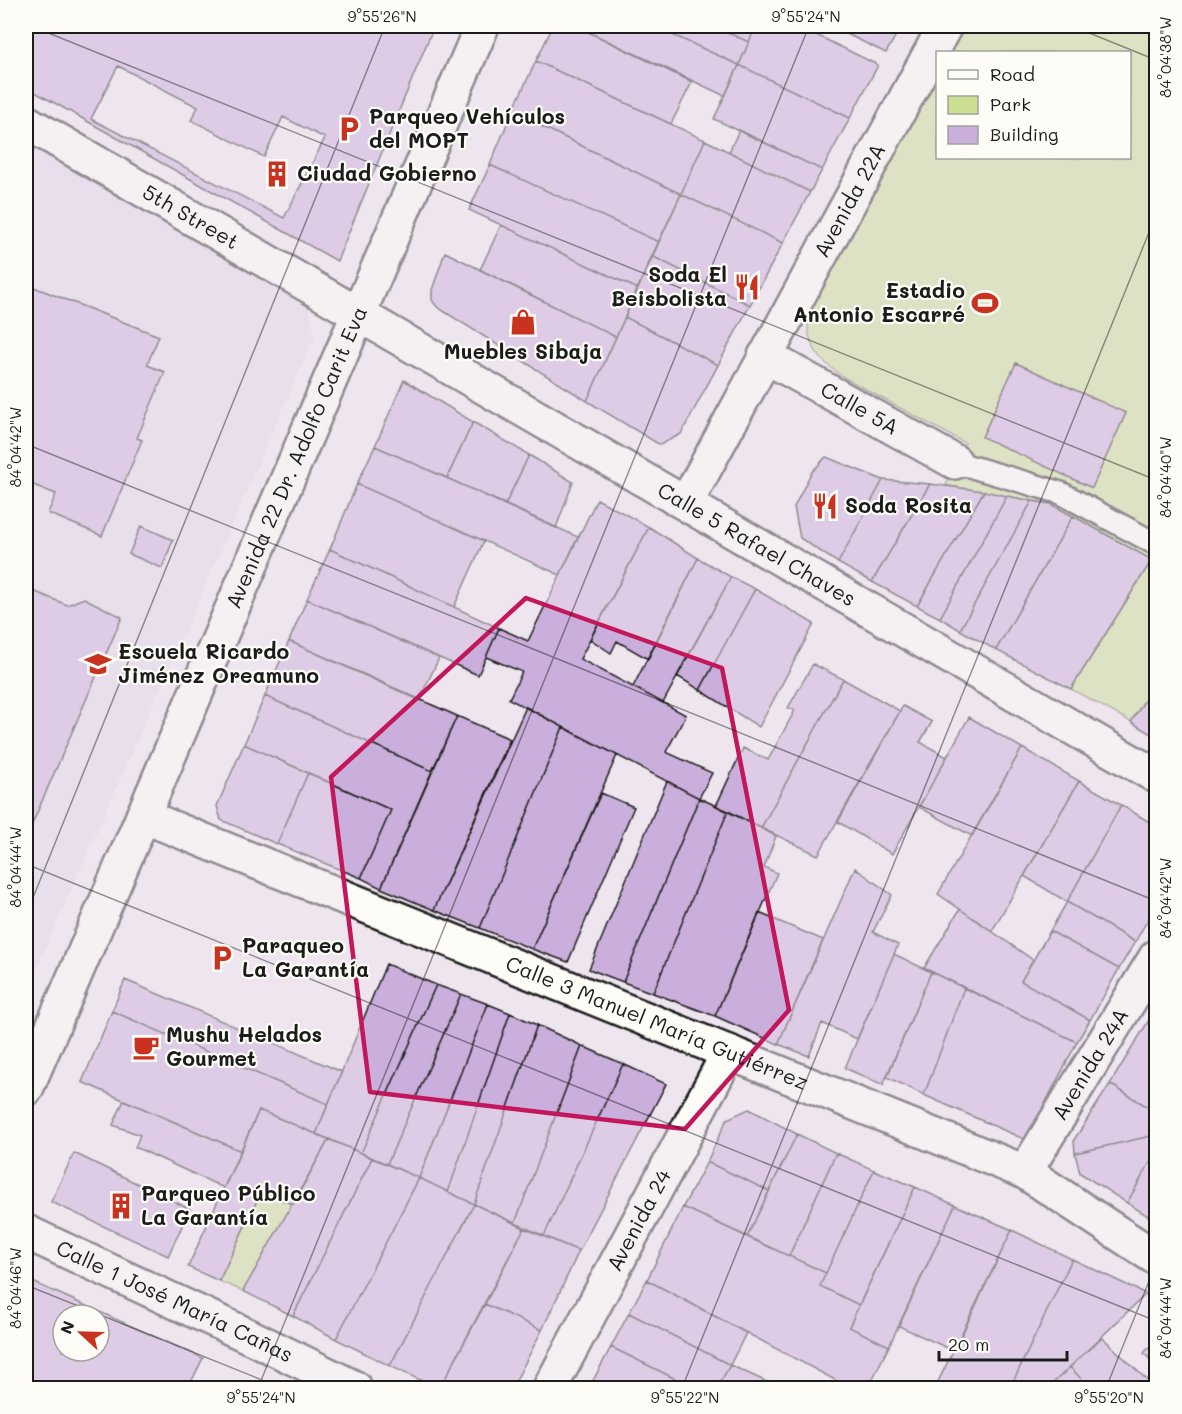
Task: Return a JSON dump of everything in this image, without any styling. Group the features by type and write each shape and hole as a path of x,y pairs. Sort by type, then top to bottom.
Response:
{"street":[{"name":"Avenida 22 Dr. Adolfo Carit Eva","path":"26,1089 482,26"},
{"name":"Avenida 22A","path":"686,503 945,26"},
{"name":"5th Street","path":"26,122 358,314"},
{"name":"Calle 5 Rafael Chaves","path":"358,314 1156,776"},
{"name":"Calle 5A","path":"765,356 955,462"},
{"name":"Calle 3 Manuel María Gutiérrez","path":"143,816 1024,1172 1156,1258"},
{"name":"Avenida 24A","path":"1024,1172 1156,957"},
{"name":"Avenida 24","path":"550,1389 729,1052"},
{"name":"Calle 1 José María Cañas","path":"26,1232 355,1389"}],"lane":[{"path":"955,462 1061,493 1156,544"}],"highlighted area":[{"path":"526,598 722,668 789,1010 685,1129 370,1092 331,777"}],"shaded area":[{"name":"Escuela Ricardo Jiménez Oreamuno","path":"26,143 307,301 315,335 26,993"}],"green space":[{"name":"Estadio Antonio Escarré","path":"966,26 1156,26 1156,682 1131,722 1071,689 1152,560 1051,504 946,485 965,443 847,379 826,364 811,343 808,326 809,312 820,283 936,78 936,159 1131,159 1131,51 952,51"},
{"path":"261,1192 293,1204 243,1291 219,1281"}],"building":[{"name":"Parqueo Vehículos del MOPT","path":"26,26 434,26 337,261 26,87"},
{"path":"553,26 576,26 692,82 671,124 536,61"},
{"path":"576,26 653,26 739,65 725,96"},
{"path":"653,26 712,26 749,42 739,65"},
{"path":"712,26 756,26 749,42"},
{"path":"756,26 798,26 878,65 850,118 739,65"},
{"path":"830,26 901,26 886,53"},
{"path":"536,61 705,140 681,194 512,112"},
{"path":"739,65 850,118 822,170 714,119"},
{"path":"118,66 198,107 191,120 264,157 283,117 325,138 284,218 91,119"},
{"path":"512,112 681,194 659,242 490,165"},
{"path":"739,130 822,170 810,192 729,152"},
{"path":"705,140 810,192 783,243 681,194"},
{"path":"490,165 659,242 638,289 469,210"},
{"path":"681,194 783,243 750,305 652,256"},
{"path":"501,225 638,289 616,337 480,270"},
{"name":"Muebles Sibaja","path":"445,252 616,337 587,401 437,307 432,300 432,290"},
{"path":"652,256 750,305 718,365 625,317"},
{"path":"26,284 159,336 147,365 165,372 137,438 142,440 102,536 48,513 56,494 26,482"},
{"path":"625,317 718,365 681,434 660,445 587,401"},
{"path":"1016,363 1126,413 1092,488 982,437"},
{"path":"404,380 473,422 447,478 375,446"},
{"path":"473,422 529,455 505,505 447,478"},
{"path":"375,446 578,537 560,575 357,484"},
{"path":"529,455 573,482 556,528 505,505"},
{"path":"826,457 883,480 838,563 800,538 794,507 811,473"},
{"path":"883,480 930,484 872,582 838,563"},
{"path":"357,484 484,541 454,607 330,549"},
{"path":"930,484 984,491 917,606 872,582"},
{"path":"984,491 1007,496 940,618 917,606"},
{"path":"1007,496 1032,501 960,630 940,618"},
{"path":"597,499 649,527 580,659 686,715 666,752 712,773 699,798 509,699 522,672 486,657 499,628 528,641"},
{"path":"1032,501 1051,504 1073,516 996,650 960,630"},
{"path":"1073,516 1152,560 1071,689 996,650"},
{"path":"141,526 173,540 162,568 129,554"},
{"path":"649,527 698,558 648,659 617,641 611,653 590,639"},
{"path":"330,549 499,628 478,675 307,599"},
{"path":"698,558 731,577 663,703 633,687"},
{"path":"731,577 755,589 700,690 677,676"},
{"path":"26,588 67,605 84,598 122,617 26,838"},
{"path":"755,589 814,624 759,727 700,690"},
{"path":"307,599 439,658 419,700 289,641"},
{"path":"289,641 457,716 432,771 265,696"},
{"path":"813,664 843,679 761,828 716,806 743,748 768,760 795,710 788,708"},
{"path":"843,679 900,711 818,855 761,828"},
{"path":"1156,682 1156,737 1131,722"},
{"path":"265,696 432,771 381,888 361,878 391,810 244,744"},
{"path":"903,706 932,722 920,742 947,757 892,854 838,822"},
{"path":"526,707 563,727 480,928 434,910"},
{"path":"457,716 510,739 434,910 381,888"},
{"path":"969,717 1022,748 972,836 919,807"},
{"path":"563,727 617,755 532,949 480,928"},
{"path":"244,744 308,773 277,844 221,820 217,806"},
{"path":"1022,748 1079,781 992,931 938,894"},
{"path":"308,773 391,810 361,878 277,844"},
{"path":"667,781 699,798 623,982 589,969"},
{"path":"1079,781 1121,805 1067,902 1024,876"},
{"path":"601,793 634,807 568,962 532,949"},
{"path":"699,798 728,811 653,993 623,982"},
{"path":"1121,805 1156,826 1156,905 1135,942 1067,902"},
{"path":"728,811 776,836 764,867 777,873 715,1016 653,993"},
{"path":"855,868 892,895 873,932 898,945 857,1039 822,1023 809,1056 778,1044"},
{"path":"1067,902 1135,942 1119,969 1050,931"},
{"path":"960,909 1033,960 1021,981 1090,1020 1077,1042 924,968"},
{"path":"759,913 823,940 778,1044 715,1016"},
{"path":"1050,931 1119,969 1090,1020 1021,981"},
{"path":"894,954 931,972 883,1085 845,1068"},
{"path":"386,964 436,985 361,1153 316,1134"},
{"path":"931,972 964,988 924,1095 887,1077"},
{"path":"125,980 342,1072 328,1104 112,1011"},
{"path":"436,985 461,994 387,1164 361,1153"},
{"path":"964,988 1077,1042 1026,1140 924,1095"},
{"path":"461,994 488,1004 419,1178 387,1164"},
{"path":"488,1004 510,1013 448,1192 419,1178"},
{"name":"Mushu Helados Gourmet","path":"112,1011 328,1104 316,1134 259,1110 241,1151 82,1082"},
{"path":"510,1013 537,1025 474,1204 448,1192"},
{"path":"1149,1020 1156,1024 1156,1112 1110,1084"},
{"path":"537,1025 582,1046 515,1223 474,1204"},
{"path":"582,1046 623,1064 544,1236 515,1223"},
{"path":"623,1064 666,1084 579,1251 544,1236"},
{"path":"1110,1084 1156,1112 1156,1135 1075,1153 1074,1140"},
{"name":"Parqueo Público La Garantía","path":"124,1100 241,1151 224,1188 135,1147 140,1135 113,1125"},
{"path":"749,1109 797,1134 769,1191 707,1162 727,1119"},
{"path":"259,1110 329,1139 293,1204 261,1192 219,1281 188,1267"},
{"path":"797,1134 836,1153 789,1256 747,1237"},
{"path":"1156,1135 1156,1152 1127,1203 1080,1173 1075,1153"},
{"path":"329,1139 372,1158 293,1316 243,1291"},
{"path":"1156,1152 1156,1221 1127,1203"},
{"name":"Parqueo Público La Garantía","path":"74,1153 190,1209 168,1256 51,1202"},
{"path":"836,1153 874,1170 826,1273 789,1256"},
{"path":"372,1158 419,1178 336,1339 293,1316"},
{"path":"707,1162 769,1191 747,1237 683,1207"},
{"path":"874,1170 915,1187 859,1305 820,1286"},
{"path":"419,1178 474,1204 390,1366 336,1339"},
{"path":"915,1187 955,1205 889,1346 849,1327"},
{"path":"474,1204 524,1228 440,1388 437,1388 390,1366"},
{"path":"955,1205 1012,1230 954,1351 899,1326"},
{"path":"683,1207 826,1273 820,1286 859,1305 849,1327 889,1346 868,1388 850,1388 647,1280"},
{"path":"524,1228 579,1251 542,1330 485,1304"},
{"path":"1012,1230 1072,1259 1010,1388 935,1388"},
{"path":"1072,1259 1146,1294 1048,1388 1010,1388"},
{"path":"26,1279 80,1303 51,1303 51,1363 111,1363 111,1317 203,1358 188,1388 26,1388"},
{"path":"647,1280 746,1333 730,1365 629,1313"},
{"path":"485,1304 542,1330 512,1388 440,1388"},
{"path":"629,1313 730,1365 717,1388 694,1388 611,1347"},
{"path":"1102,1337 1155,1388 1090,1388 1070,1367"},
{"path":"1156,1340 1156,1366 1144,1353"},
{"path":"611,1347 694,1388 589,1388"},
{"path":"730,1365 780,1388 717,1388"},
{"path":"1070,1367 1090,1388 1048,1388"},
{"path":"1156,1371 1156,1388 1155,1388 1147,1380"}],"place":[{"name":"Parqueo Vehículos del MOPT","path":"349,129"},
{"name":"Ciudad Gobierno","path":"277,174"},
{"name":"Soda El Beisbolista","path":"747,287"},
{"name":"Estadio Antonio Escarré","path":"985,303"},
{"name":"Muebles Sibaja","path":"523,322"},
{"name":"Soda Rosita","path":"825,506"},
{"name":"Escuela Ricardo Jiménez Oreamuno","path":"98,664"},
{"name":"Paraqueo La Garantía","path":"222,958"},
{"name":"Mushu Helados Gourmet","path":"146,1047"},
{"name":"Parqueo Público La Garantía","path":"121,1206"}]}
